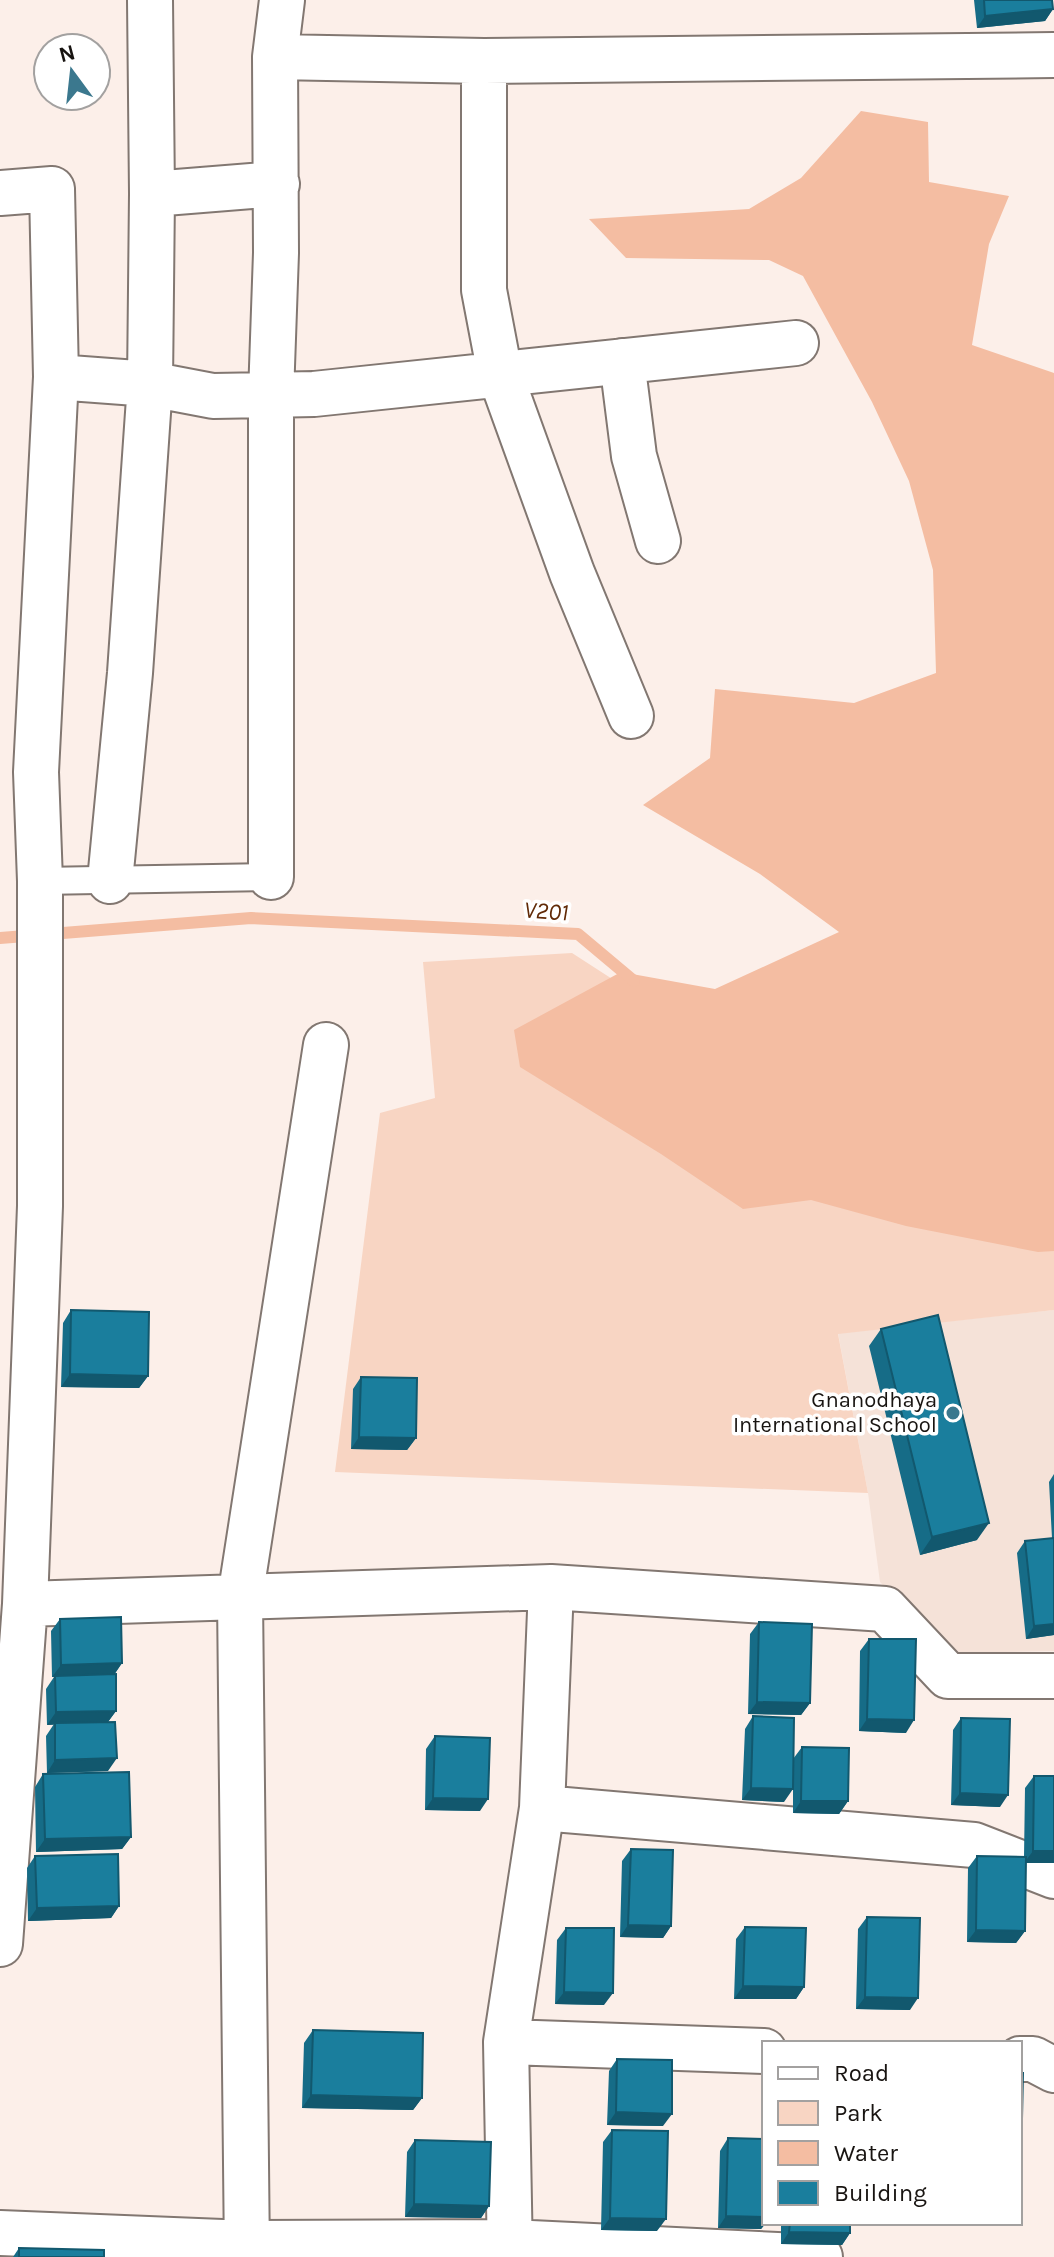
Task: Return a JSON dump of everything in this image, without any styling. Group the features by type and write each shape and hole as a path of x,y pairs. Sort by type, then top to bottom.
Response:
{"street":[{"path":"110,881 130,673 150,384 150,0"},
{"path":"271,877 271,395 277,184 275,57 282,0"},
{"path":"275,57 484,61 1054,55"},
{"path":"484,61 484,290 500,374 572,573 631,716"},
{"path":"152,194 277,184"},
{"path":"0,193 52,189 56,377 36,772 40,917 40,1206 25,1604 0,1944"},
{"path":"56,377 150,384 213,396 314,394 796,343"},
{"path":"622,361 634,456 658,541"},
{"path":"247,2250 240,1598 326,1045"},
{"path":"25,1604 551,1587 885,1609 948,1676 1054,1676"},
{"path":"510,2249 506,2042 542,1808 551,1587"},
{"path":"542,1808 974,1845 1054,1876"},
{"path":"506,2042 762,2051"},
{"path":"1022,2059 1033,2059 1054,2070"},
{"path":"0,2233 247,2250 510,2249 820,2257"}],"lane":[{"path":"40,917 110,881 271,877"}],"shaded area":[{"name":"Gnanodhaya International School","path":"1054,1310 1054,1651 950,1653 880,1582 868,1493 838,1333"}],"green space":[{"path":"572,953 968,1209 1054,1227 1054,1310 838,1334 868,1493 335,1472 380,1113 435,1098 423,962"}],"water":[{"path":"861,111 928,122 929,182 1009,196 989,244 972,345 1054,373 1054,1251 1038,1252 906,1226 811,1200 743,1209 520,1067 514,1030 621,972 715,989 839,932 760,874 643,805 710,758 715,689 854,703 936,673 933,570 909,481 872,402 803,276 769,260 626,258 589,219 749,209 801,178"}],"building":[{"path":"984,0 1052,0 1053,9 985,16"},
{"path":"71,1310 149,1312 148,1376 70,1374"},
{"path":"938,1315 989,1523 932,1537 881,1329"},
{"path":"361,1377 417,1378 416,1438 359,1437"},
{"path":"1054,1538 1054,1624 1034,1626 1025,1541"},
{"path":"121,1617 122,1663 61,1665 60,1619"},
{"path":"759,1622 812,1624 810,1703 757,1702"},
{"path":"869,1639 916,1639 914,1720 867,1719"},
{"path":"116,1674 116,1711 56,1712 55,1676"},
{"path":"753,1716 794,1718 793,1789 751,1788"},
{"path":"961,1718 1010,1719 1008,1795 960,1793"},
{"path":"115,1722 117,1758 55,1760 55,1723"},
{"path":"435,1736 490,1738 488,1799 433,1798"},
{"path":"802,1747 849,1748 848,1801 801,1801"},
{"path":"129,1772 131,1837 45,1839 43,1774"},
{"path":"1034,1776 1054,1776 1054,1851 1033,1851"},
{"path":"631,1849 673,1850 671,1926 628,1925"},
{"path":"118,1854 119,1906 37,1908 35,1856"},
{"path":"977,1856 1026,1857 1025,1931 976,1930"},
{"path":"867,1917 920,1918 918,1998 865,1997"},
{"path":"745,1927 806,1928 804,1987 743,1986"},
{"path":"566,1928 614,1928 613,1993 564,1992"},
{"path":"313,2030 423,2033 422,2098 311,2095"},
{"path":"617,2059 672,2060 672,2114 616,2112"},
{"path":"612,2130 668,2131 666,2219 610,2218"},
{"path":"728,2138 762,2139 762,2217 726,2216"},
{"path":"415,2140 491,2142 489,2206 414,2204"},
{"path":"790,2225 850,2225 850,2233 789,2232"},
{"path":"19,2248 104,2250 104,2257 19,2257"}],"waterway":[{"name":"V201","path":"0,938 251,918 578,934 634,981"}],"place":[{"name":"Gnanodhaya International School","path":"953,1413"}]}
